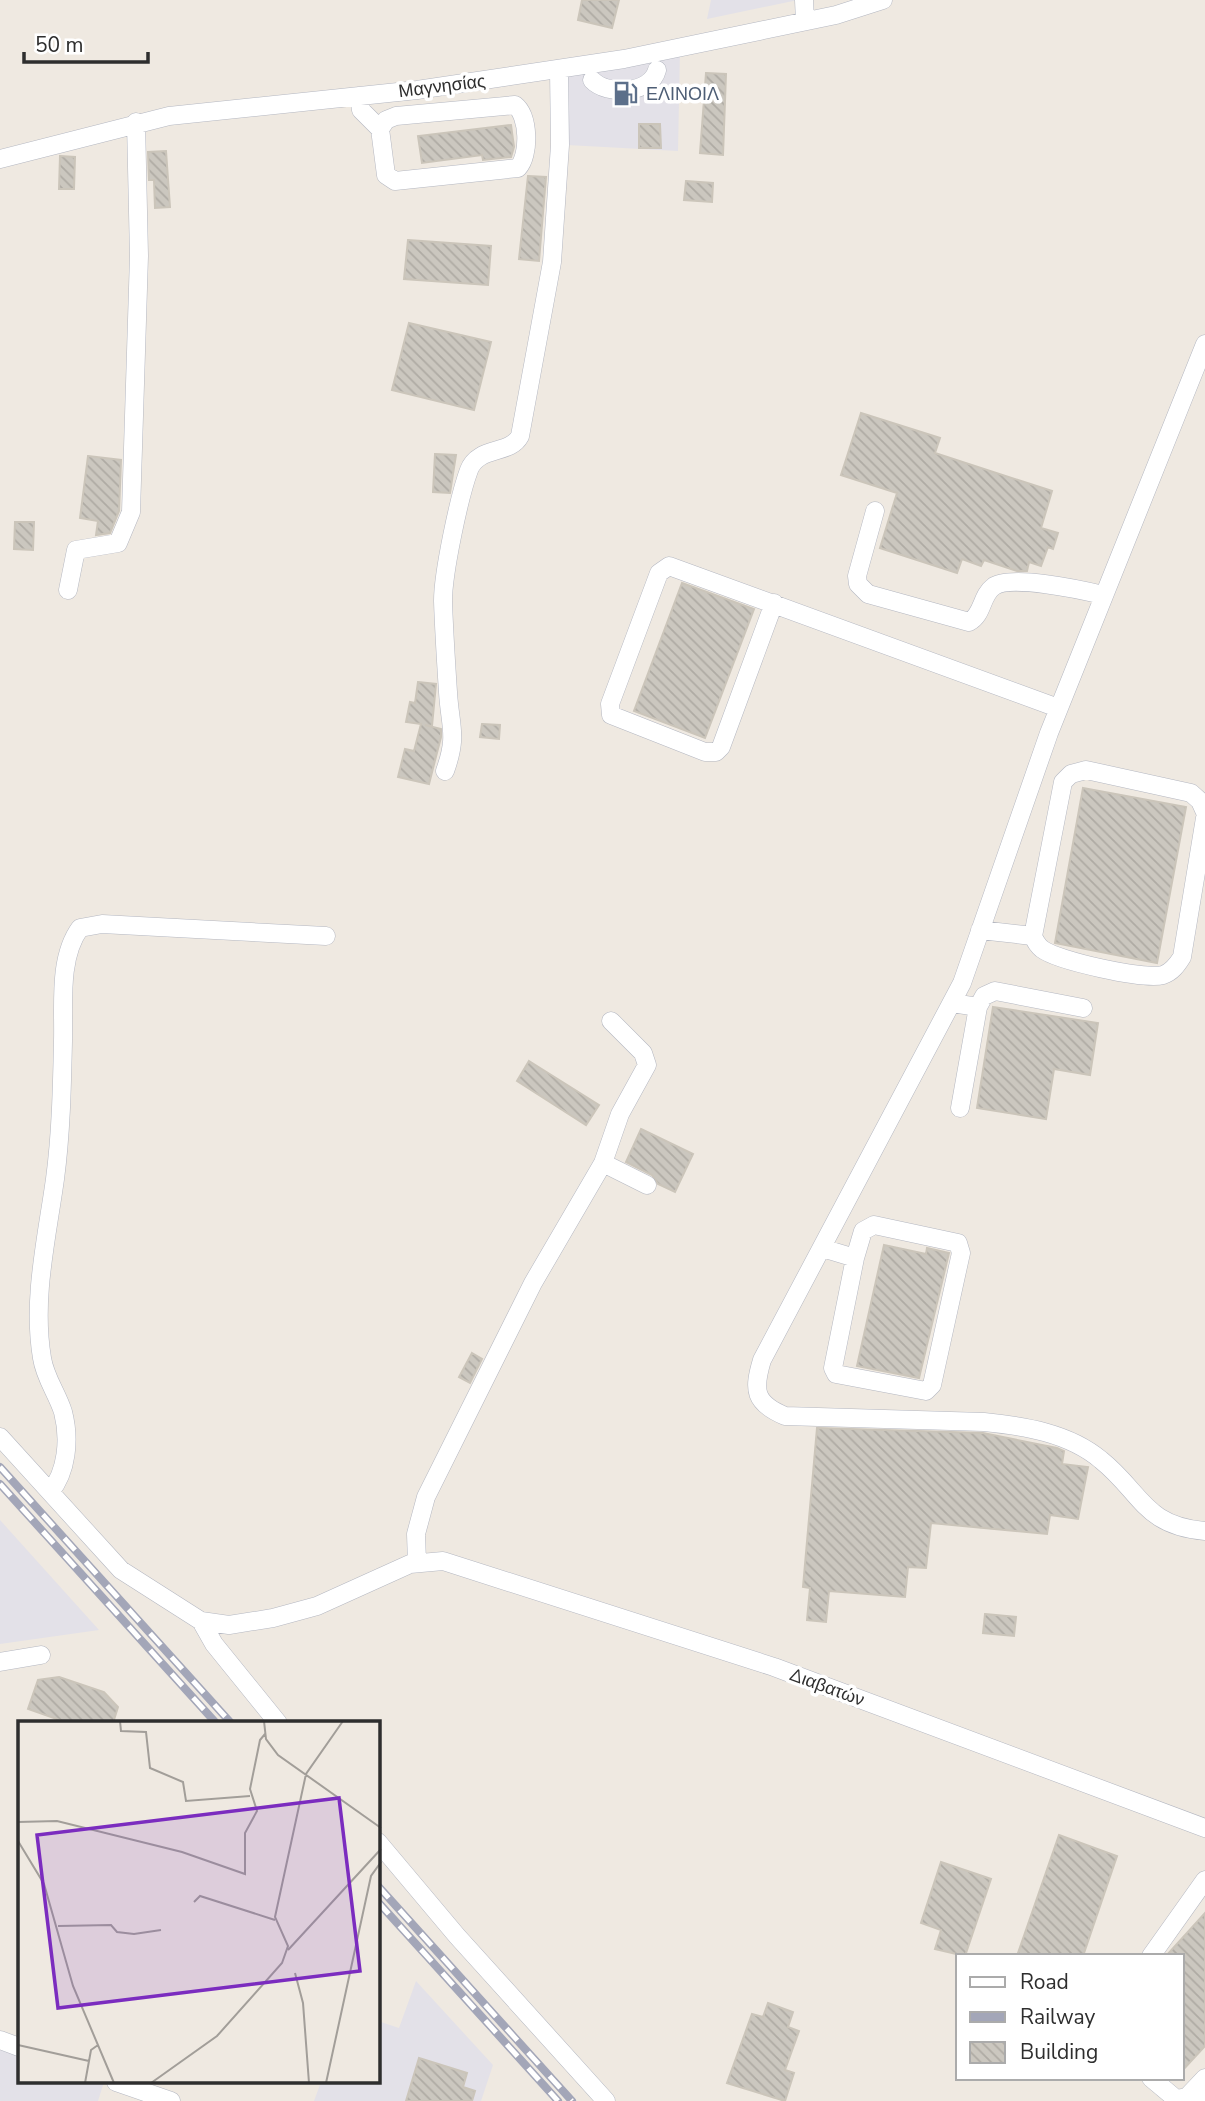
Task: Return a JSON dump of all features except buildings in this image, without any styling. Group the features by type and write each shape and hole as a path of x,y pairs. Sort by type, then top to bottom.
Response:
{"street":[{"path":"804,0 806,21"},
{"name":"Μαγνησίας","path":"0,159 136,122 205,110 359,96 559,70 806,21 883,0"},
{"path":"445,771 453,748 454,733 447,693 444,586 470,469 485,453 517,442 522,429 552,262 561,145 559,70"},
{"path":"592,80 603,90 611,91 646,86 655,78 657,70"},
{"path":"359,96 361,110 380,129 386,175 394,181 518,168 525,156 524,117 515,106 396,116 386,120 380,129"},
{"path":"68,590 76,550 118,543 131,512 139,256 136,122"},
{"path":"1205,344 1058,708 951,1003 762,1360 757,1391 769,1410 785,1416 984,1422 1041,1432 1076,1443 1102,1461 1150,1512 1170,1525 1205,1531"},
{"path":"875,511 856,576 858,584 868,594 970,622 976,619 989,591 1004,582 1103,595"},
{"path":"774,603 721,747 716,752 705,752 611,715 610,704 663,568 678,568 774,603 1058,708"},
{"path":"1205,812 1200,801 1191,793 1086,770 1077,771 1066,778 1057,805 1033,936 1040,948 1071,962 1152,976 1170,971 1182,957 1205,818"},
{"path":"1025,798 1057,805"},
{"path":"50,1492 61,1480 66,1451 63,1413 42,1361 39,1340 40,1289 60,1126 65,974 73,938 80,928 102,924 326,936"},
{"path":"979,930 1033,936"},
{"path":"960,1108 978,1007 984,996 995,991 1083,1008"},
{"path":"951,1003 978,1007"},
{"path":"0,1437 121,1570 201,1621 229,1625 273,1618 317,1606 417,1562 416,1534 426,1497 533,1283 603,1163 620,1114 642,1076 648,1059 611,1021"},
{"path":"603,1163 647,1185"},
{"path":"869,1226 953,1241 960,1245 961,1253 933,1381 926,1391 836,1374 834,1368 855,1258 863,1231 869,1226"},
{"path":"822,1248 855,1258"},
{"name":"Διαβατών","path":"417,1562 443,1561 774,1667 1205,1828"},
{"path":"201,1621 214,1644 276,1721"},
{"path":"0,1662 41,1655"},
{"path":"380,1844 457,1936 606,2101"},
{"path":"1152,1954 1205,1880"},
{"path":"0,2040 18,2047"},
{"path":"1153,2080 1176,2099 1187,2097 1205,2078"},
{"path":"122,2084 171,2101"}],"shaded area":[{"path":"711,0 798,0 707,19"},
{"path":"680,51 678,151 567,145 566,72"},
{"path":"0,1520 99,1630 0,1644"},
{"path":"416,1981 493,2065 481,2101 314,2101 320,2084 380,2084 380,2022 399,2028"},
{"path":"0,2045 18,2052 18,2084 103,2084 98,2101 0,2101"}],"railway":[{"path":"0,1467 229,1721"},
{"path":"0,1484 214,1721"},
{"path":"380,1888 572,2101"},
{"path":"380,1904 558,2101"}],"place":[{"name":"ΕΛΙΝΟΙΛ","path":"626,94"}]}
